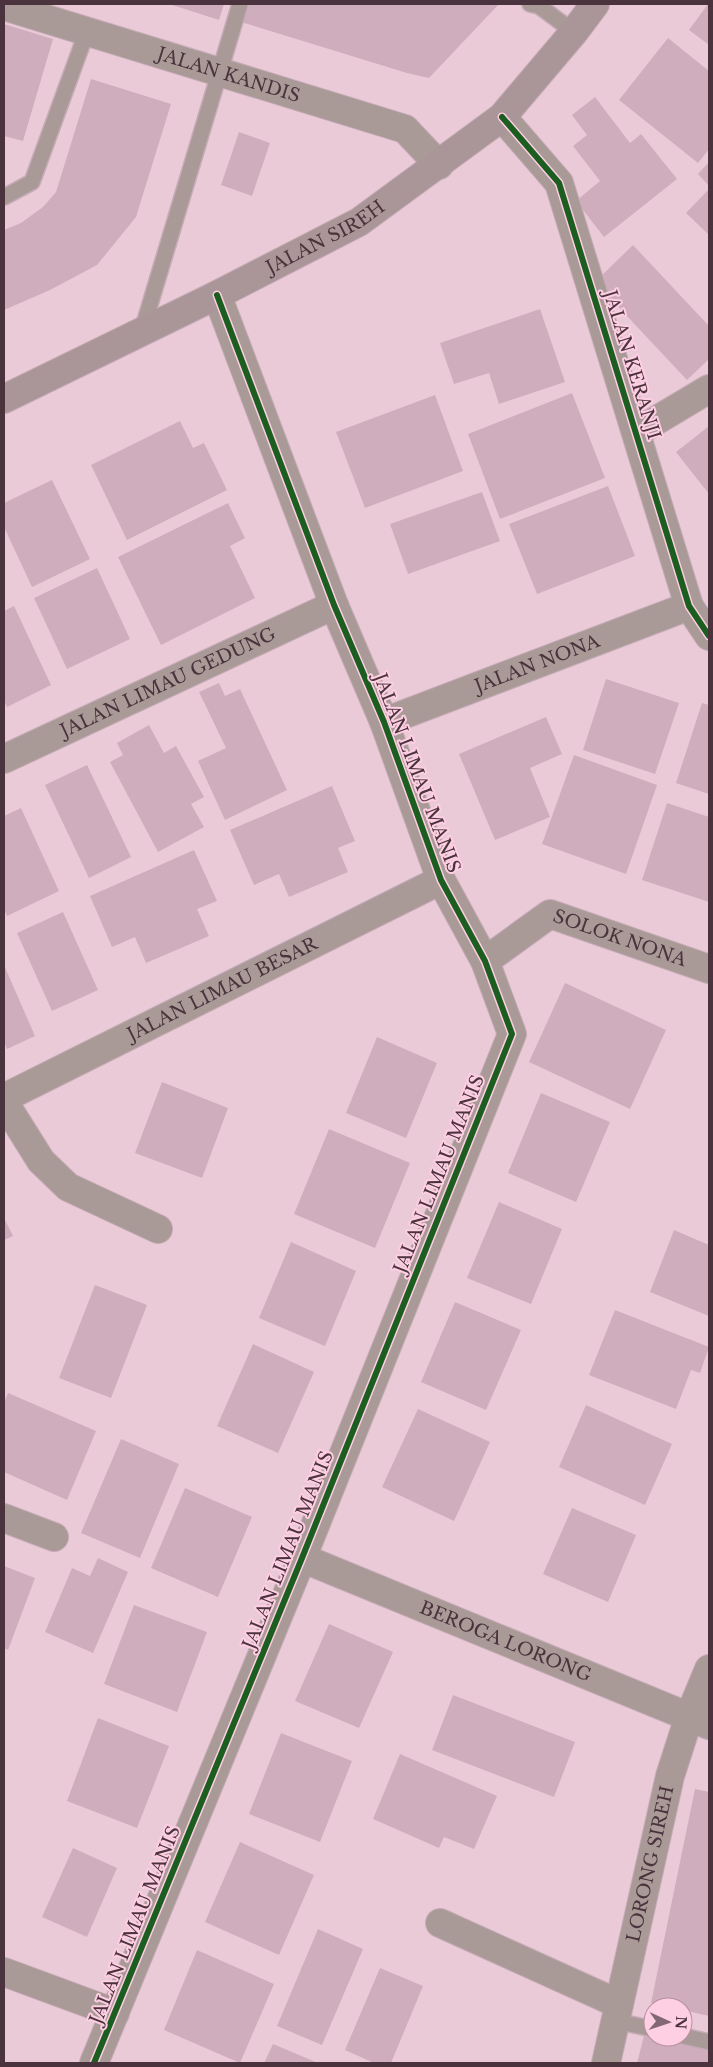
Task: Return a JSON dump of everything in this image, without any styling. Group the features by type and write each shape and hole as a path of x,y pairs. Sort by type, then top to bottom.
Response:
{"highway":[{"name":"JALAN SIREH","path":"4,399 217,295 359,222 502,117 574,32 595,4"}],"street":[{"name":"JALAN KANDIS","path":"4,6 405,129 439,165"},
{"name":"JALAN KERANJI","path":"502,117 559,183 689,606 709,636"},
{"name":"JALAN LIMAU MANIS","path":"94,2063 302,1558 512,1034 485,961 441,880 384,722 334,605 217,295"},
{"path":"637,432 709,389"},
{"name":"JALAN LIMAU GEDUNG","path":"4,759 334,605"},
{"name":"JALAN NONA","path":"384,722 689,606"},
{"name":"JALAN LIMAU BESAR","path":"4,1098 441,880"},
{"name":"SOLOK NONA","path":"485,961 550,914 709,969"},
{"path":"4,1102 41,1161 68,1187 158,1229"},
{"path":"4,1518 54,1536"},
{"name":"BEROGA LORONG","path":"302,1558 699,1721"},
{"name":"LORONG SIREH","path":"606,2063 670,1776 699,1721 709,1669"},
{"path":"440,1923 618,2012"},
{"path":"4,1972 115,2013"}],"lane":[{"path":"142,331 240,4"},
{"path":"530,4 538,6 574,32"},
{"path":"4,197 32,182 87,31"},
{"path":"618,2012 643,2024"},
{"path":"693,2038 709,2042"}],"building":[{"path":"169,4 224,4 219,20"},
{"path":"246,4 499,4 429,78 241,22"},
{"path":"709,4 709,45 689,30"},
{"path":"4,24 53,39 23,141 4,136"},
{"path":"668,38 709,71 709,149 698,163 619,100"},
{"path":"91,79 171,104 136,217 97,265 50,290 4,310 4,230 21,223 43,207 56,192"},
{"path":"595,97 630,143 641,134 677,179 604,237 576,201 600,181 573,146 587,135 572,115"},
{"path":"239,132 270,143 252,196 221,185"},
{"path":"709,162 709,186 698,174"},
{"path":"709,189 709,235 686,213"},
{"path":"633,245 709,326 709,359 687,380 595,282"},
{"path":"540,309 565,382 499,404 489,373 454,384 440,343"},
{"path":"572,393 605,478 500,519 468,434"},
{"path":"435,395 463,471 365,508 336,432"},
{"path":"180,421 193,448 204,443 227,490 127,540 91,465"},
{"path":"709,426 709,494 676,452"},
{"path":"52,480 90,559 32,587 4,527 4,503"},
{"path":"608,486 635,556 537,594 509,524"},
{"path":"482,492 500,541 408,574 390,524"},
{"path":"228,503 245,538 230,546 255,598 161,645 118,557"},
{"path":"97,568 130,639 67,669 34,598"},
{"path":"14,606 51,685 7,707 4,700 4,611"},
{"path":"606,679 679,703 655,774 583,750"},
{"path":"219,683 225,696 240,689 287,790 225,820 198,761 226,748 199,692"},
{"path":"702,703 709,705 709,794 676,783"},
{"path":"546,717 562,754 530,768 550,817 495,840 459,754"},
{"path":"149,725 164,753 176,746 204,797 191,804 204,827 158,852 110,762 123,755 117,743"},
{"path":"574,755 657,785 626,874 542,844"},
{"path":"87,765 131,857 89,878 45,785"},
{"path":"332,786 355,841 338,848 348,872 289,897 279,874 254,885 230,830"},
{"path":"667,803 709,817 709,902 642,880"},
{"path":"21,808 59,891 7,916 4,909 4,816"},
{"path":"194,850 217,901 197,909 209,936 146,963 135,937 112,947 90,896"},
{"path":"63,912 98,990 52,1011 17,933"},
{"path":"4,965 35,1036 7,1049 4,1042"},
{"path":"565,983 666,1030 630,1109 529,1062"},
{"path":"377,1037 437,1063 406,1138 346,1113"},
{"path":"162,1082 228,1108 202,1178 135,1153"},
{"path":"541,1093 610,1122 576,1202 508,1173"},
{"path":"329,1129 410,1163 375,1248 294,1214"},
{"path":"499,1202 562,1229 531,1304 467,1278"},
{"path":"4,1218 13,1236 4,1240"},
{"path":"674,1230 709,1245 709,1316 650,1292"},
{"path":"291,1242 356,1271 325,1346 259,1318"},
{"path":"95,1285 147,1305 111,1398 59,1378"},
{"path":"455,1302 521,1330 486,1410 421,1382"},
{"path":"615,1310 709,1347 700,1373 691,1370 676,1409 589,1375"},
{"path":"253,1344 314,1372 278,1453 217,1426"},
{"path":"8,1393 96,1431 67,1500 4,1472 4,1403"},
{"path":"586,1405 672,1444 645,1505 559,1467"},
{"path":"418,1409 490,1442 454,1521 382,1487"},
{"path":"121,1439 179,1464 140,1558 81,1533"},
{"path":"185,1488 252,1517 218,1597 151,1568"},
{"path":"572,1508 636,1535 608,1602 543,1574"},
{"path":"98,1558 128,1572 93,1653 45,1632 72,1568 90,1576"},
{"path":"4,1566 35,1578 8,1650 4,1648"},
{"path":"134,1605 207,1632 177,1712 104,1684"},
{"path":"329,1624 393,1652 359,1728 295,1701"},
{"path":"453,1695 575,1742 554,1797 432,1750"},
{"path":"98,1718 169,1746 137,1828 67,1801"},
{"path":"281,1733 352,1761 320,1842 249,1814"},
{"path":"400,1754 497,1796 474,1849 444,1837 439,1848 373,1819"},
{"path":"695,1789 709,1792 709,2016 693,2012 693,1997 652,1997"},
{"path":"240,1842 314,1875 279,1955 205,1922"},
{"path":"73,1848 117,1868 87,1937 42,1917"},
{"path":"318,1929 363,1949 322,2045 277,2026"},
{"path":"197,1950 274,1984 240,2063 164,2030"},
{"path":"380,1968 423,1986 391,2063 374,2063 345,2050"},
{"path":"693,2038 709,2039 709,2063 637,2063 643,2040 643,2047 693,2047"},
{"path":"273,2044 318,2063 264,2063"}],"cycle path":[{"path":"502,117 559,183 689,606 709,636"},
{"path":"94,2063 302,1558 512,1034 485,961 441,880 384,722 334,605 217,295"}]}
